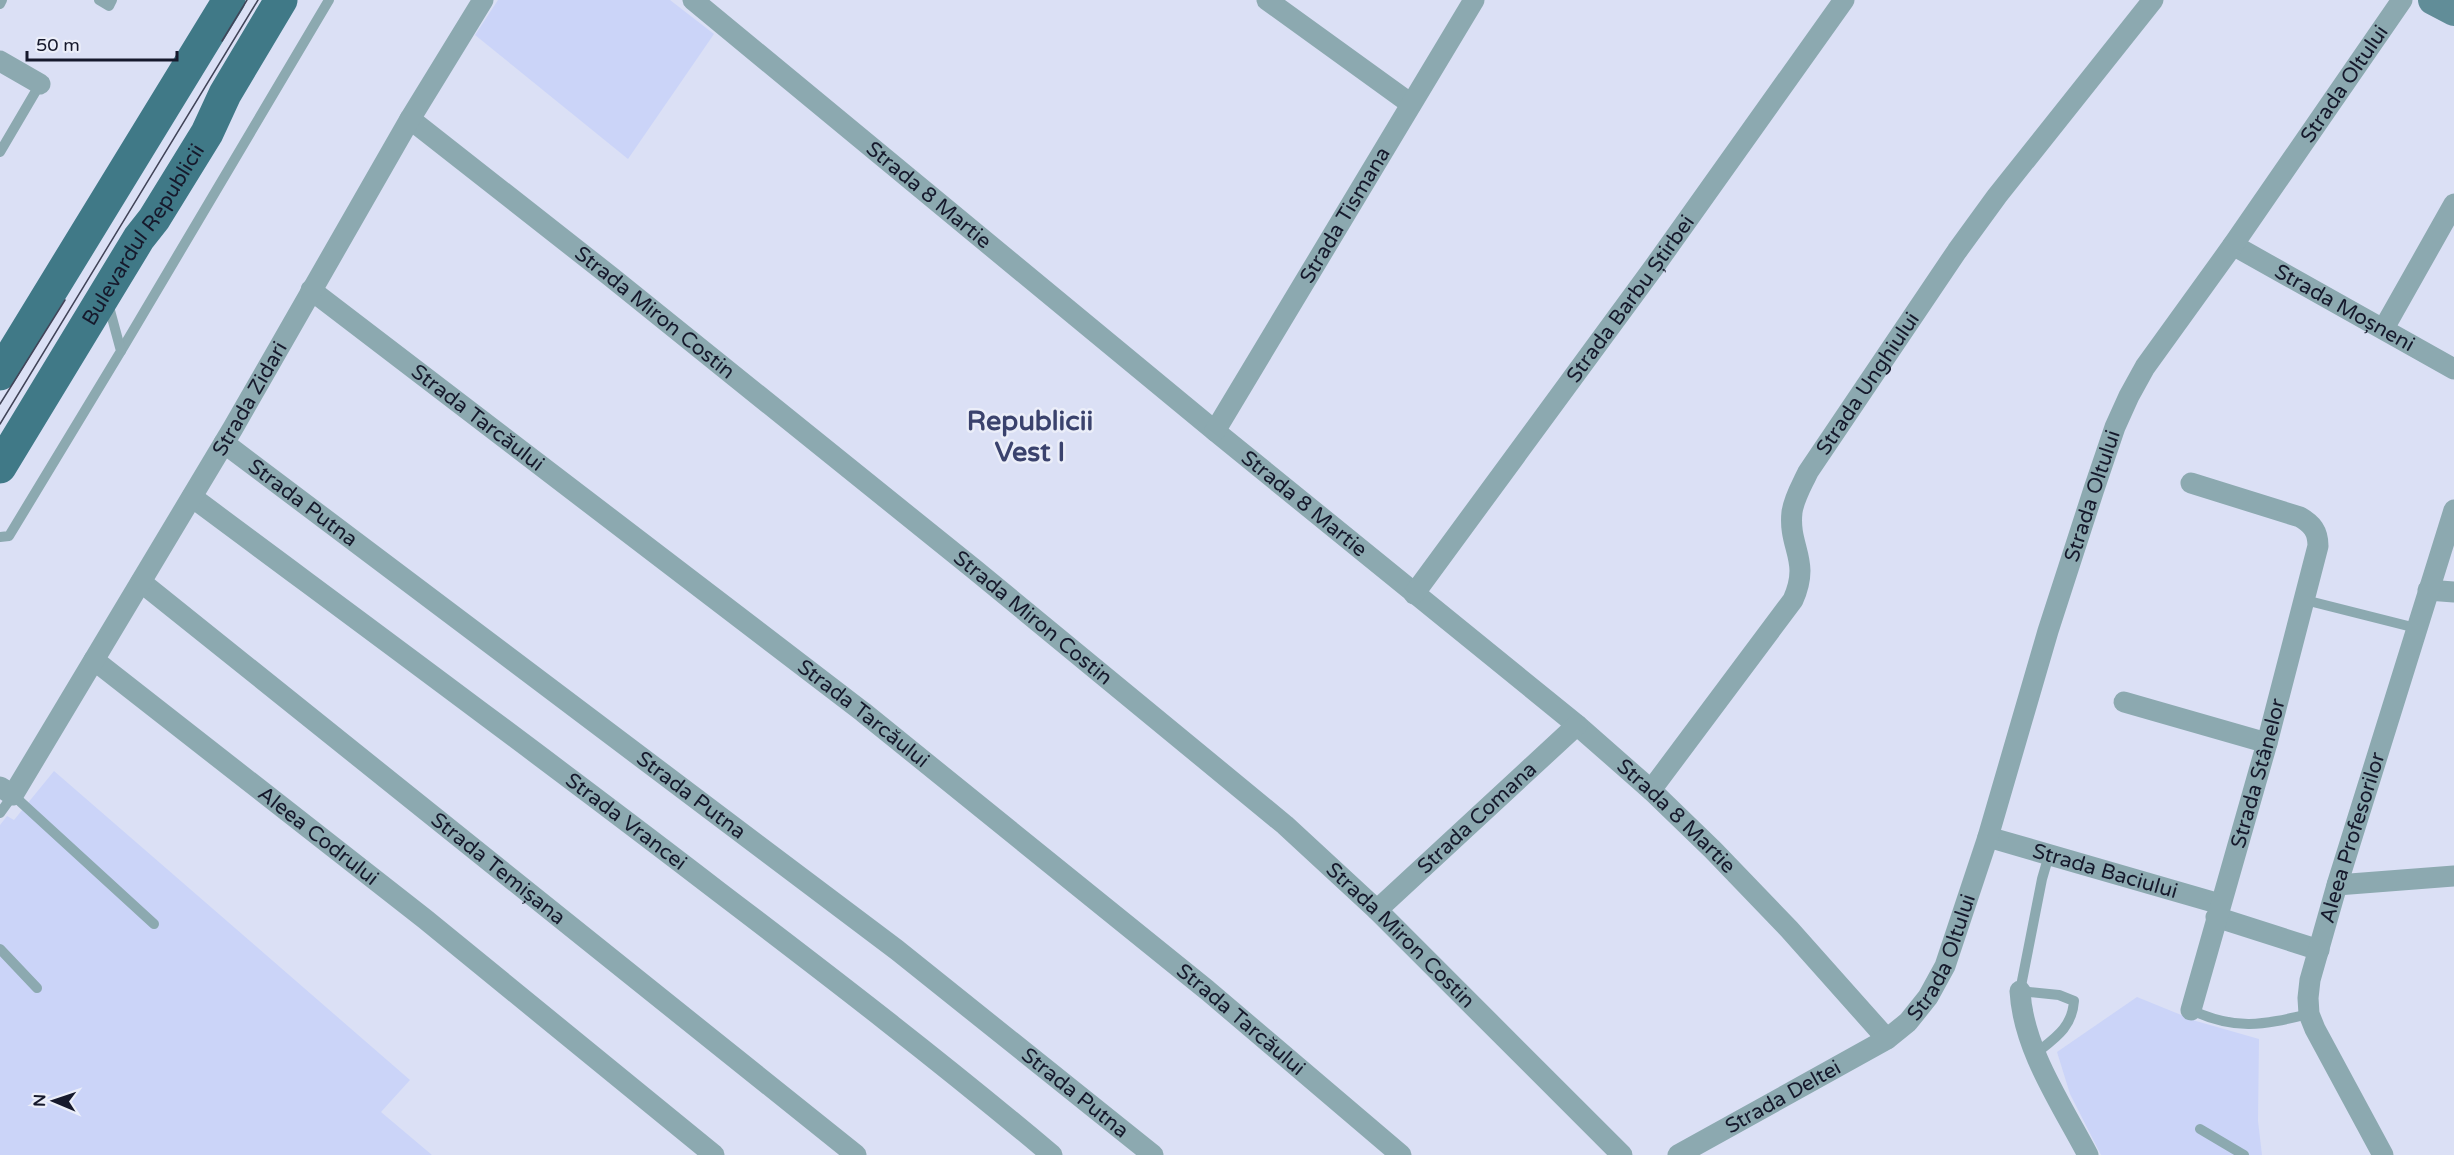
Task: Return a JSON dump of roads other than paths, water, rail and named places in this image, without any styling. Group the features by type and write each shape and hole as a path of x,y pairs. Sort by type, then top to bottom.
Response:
{"main road":[{"path":"0,374 229,0"},
{"name":"Bulevardul Republicii","path":"0,467 139,238 154,219 201,142 225,94 281,0"}],"street":[{"name":"Strada Zidari","path":"6,791 94,660 224,443 410,119 483,0"},
{"name":"Strada 8 Martie","path":"693,0 1215,431 1577,725 1651,790 1781,921 1887,1039"},
{"path":"1266,0 1411,104"},
{"name":"Strada Tismana","path":"1215,431 1474,0"},
{"name":"Strada Barbu Știrbei","path":"1414,594 1654,267 1844,0"},
{"name":"Strada Unghiului","path":"1651,790 1793,600 1802,572 1793,532 1792,512 1797,493 1808,472 1964,242 2153,0"},
{"name":"Strada Oltului","path":"1887,1039 1908,1022 1928,997 1945,966 1988,837 2048,631 2115,427 2145,367 2233,245 2403,0"},
{"path":"2433,0 2454,11"},
{"path":"0,61 40,84"},
{"name":"Strada Miron Costin","path":"410,119 974,568 1285,825 1377,910 1622,1155"},
{"path":"2385,328 2454,204"},
{"name":"Strada Moșneni","path":"2233,245 2385,328 2454,369"},
{"name":"Strada Tarcăului","path":"311,290 863,712 1207,990 1401,1155"},
{"name":"Strada Putna","path":"224,443 897,950 1153,1155"},
{"name":"Strada Stânelor","path":"2191,483 2300,517 2310,523 2318,534 2318,546 2305,600 2267,743 2191,1010"},
{"name":"Strada Vrancei","path":"192,497 858,996 1052,1155"},
{"name":"Aleea Profesorilor","path":"2383,1155 2309,1014 2308,998 2310,980 2337,885 2454,510"},
{"name":"Strada Temișana","path":"141,582 856,1155"},
{"path":"2428,590 2454,591"},
{"name":"Aleea Codrului","path":"94,660 425,919 714,1155"},
{"path":"2124,702 2267,743"},
{"name":"Strada Comana","path":"1377,910 1577,725"},
{"name":"Strada Baciului","path":"1988,837 2218,911 2319,950"},
{"path":"2337,885 2454,876"},
{"path":"2020,991 2026,1029 2035,1054 2088,1155"},
{"name":"Strada Deltei","path":"1678,1155 1887,1039"}],"lane":[{"path":"0,4 2,0"},
{"path":"99,0 109,6 112,0"},
{"path":"0,537 9,536 329,0"},
{"path":"0,152 40,84"},
{"path":"105,295 121,351"},
{"path":"2305,600 2416,628"},
{"path":"0,813 6,791 154,924"},
{"path":"2035,1054 2064,1031 2070,1022 2074,1001 2059,995 2020,991 2042,879 2049,855"},
{"path":"0,948 38,988"},
{"path":"2191,1010 2214,1020 2263,1025 2309,1014"},
{"path":"2200,1129 2244,1155"}],"tram line":[{"path":"222,41 247,0"},
{"path":"0,424 258,0"},
{"path":"0,404 65,300"}],"district":[{"name":"Republicii Vest I","path":"1030,436"}]}
